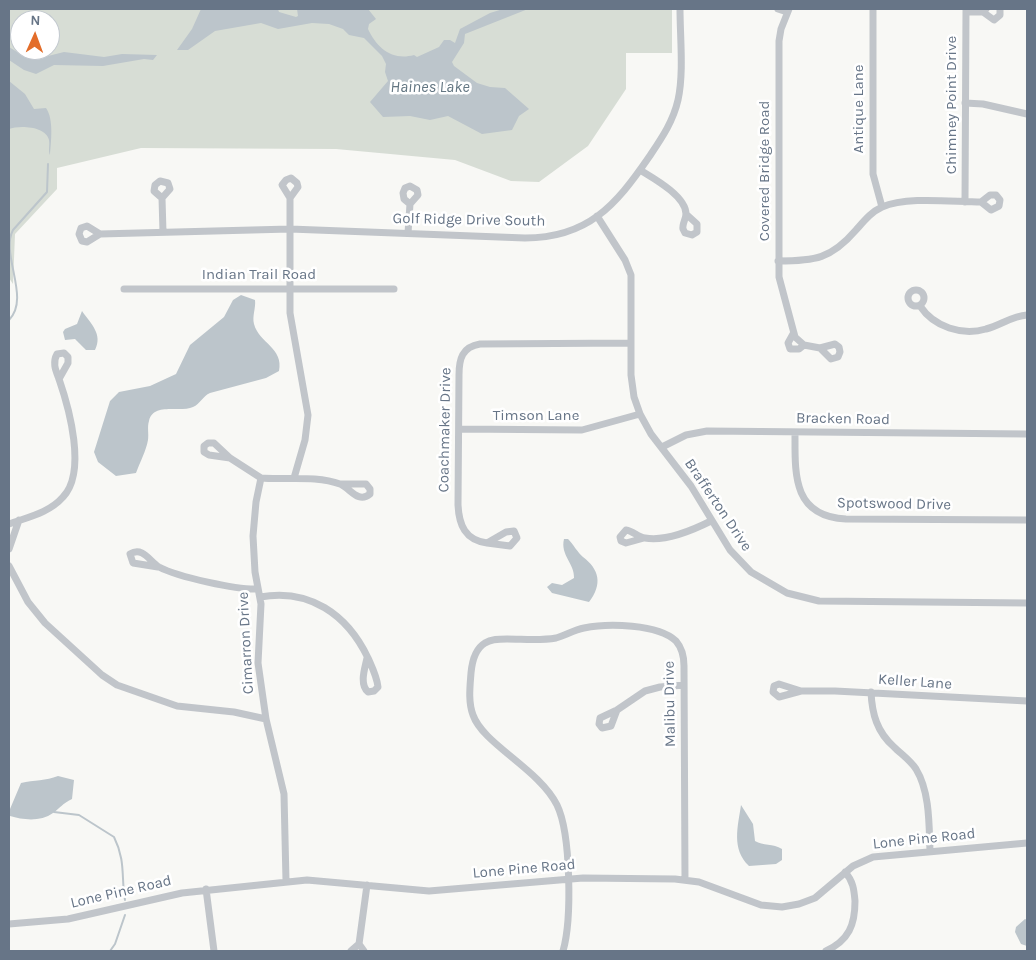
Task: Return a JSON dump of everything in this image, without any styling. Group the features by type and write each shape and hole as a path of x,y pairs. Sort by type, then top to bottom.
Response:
{"street":[{"name":"Golf Ridge Drive South","path":"100,234 290,229 539,238 572,230 597,216 618,199 666,130 679,97 680,9"},
{"path":"778,9 788,10"},
{"name":"Antique Lane","path":"873,9 873,174 882,207"},
{"path":"966,10 985,11 994,20 1000,15 1000,9"},
{"name":"Covered Bridge Road","path":"788,10 779,41 778,261 780,284 793,334 788,342 790,349 796,350 804,345 820,348"},
{"name":"Chimney Point Drive","path":"965,202 966,10"},
{"path":"965,103 983,104 1027,114"},
{"path":"640,170 672,192 680,200 686,214"},
{"path":"162,198 163,232"},
{"path":"290,198 292,327 306,392 308,415 306,435 294,478"},
{"path":"778,261 811,260 830,254 843,244 869,216 882,207 900,202 981,202"},
{"path":"408,233 410,204"},
{"name":"Brafferton Drive","path":"597,216 630,268 632,281 632,385 640,414 662,448 691,486 730,550 751,572 770,585 802,598 836,602 1027,603"},
{"name":"Indian Trail Road","path":"124,289 394,289"},
{"path":"920,306 934,322 949,328 964,330 986,329 1012,318 1027,315"},
{"path":"793,334 804,345"},
{"name":"Coachmaker Drive","path":"487,543 468,535 459,520 459,363 462,354 469,347 486,343 631,343"},
{"path":"9,524 52,507 64,497 71,482 74,459 71,424 59,378"},
{"name":"Timson Lane","path":"459,428 582,430 640,414"},
{"name":"Bracken Road","path":"662,448 677,438 696,432 1027,434"},
{"name":"Spotswood Drive","path":"795,432 795,471 799,489 807,502 824,515 846,519 1027,520"},
{"path":"230,458 261,478 294,478 340,484"},
{"name":"Cimarron Drive","path":"261,478 253,531 260,597 258,663 266,719 284,794 286,881"},
{"path":"9,549 19,520"},
{"path":"644,538 682,533 711,521"},
{"path":"9,566 28,602 45,623 102,675 117,685 177,706 234,712 266,719"},
{"path":"158,567 231,586 258,589"},
{"path":"260,597 286,595 320,605 351,628 367,658"},
{"name":"Malibu Drive","path":"563,951 568,918 568,878 564,831 558,808 552,796 533,773 481,728 473,715 471,671 477,651 486,642 496,640 552,639 594,626 636,627 664,634 678,644 683,656 684,685 685,880"},
{"path":"617,710 631,698 645,691 660,687 684,685"},
{"name":"Keller Lane","path":"801,691 871,692 1027,701"},
{"path":"871,692 873,713 879,729 885,738 913,764 923,785 930,851"},
{"name":"Lone Pine Road","path":"9,924 68,918 169,895 286,881 320,880 441,891 568,878 685,880 705,884 761,905 782,907 799,904 815,898 845,872 873,858 930,851 1027,844"},
{"path":"826,951 842,942 853,925 853,886 845,872"},
{"path":"351,951 359,944 367,885"},
{"path":"206,890 214,951"},
{"path":"359,944 364,951"}],"shaded area":[{"path":"9,9 672,9 672,53 626,53 626,89 588,146 539,182 511,181 455,160 336,149 141,148 57,168 57,189 15,234 13,284 9,278"}],"water":[{"name":"Haines Lake","path":"201,9 278,9 279,12 296,17 298,16 297,9 368,9 376,19 369,24 368,29 381,47 399,56 414,55 417,57 439,47 444,40 450,40 455,43 460,29 490,13 503,9 528,9 465,34 464,43 452,62 454,66 477,83 490,87 505,88 529,109 519,116 512,130 482,134 448,116 430,120 410,116 383,117 370,102 388,81 385,72 386,64 382,56 364,38 349,35 343,29 329,24 312,23 278,29 261,23 215,31 188,50 177,50 192,29"},
{"path":"9,47 10,60 60,60 60,53 64,52 104,57 122,54 157,55 153,60 144,59 103,66 54,65 36,74 24,70 9,60"},
{"path":"9,81 25,94 34,109 46,108 49,113 51,124 50,155 49,140 43,132 38,129 25,127 9,129"},
{"path":"241,295 255,300 254,324 257,331 275,351 280,363 279,371 266,378 210,393 198,404 188,409 156,412 149,421 147,444 136,473 116,476 98,462 94,452 110,401 119,392 150,386 176,374 190,345 224,317 233,300"},
{"path":"82,311 97,334 98,339 95,350 86,350 75,339 65,340 63,332 65,329 77,324"},
{"path":"564,539 568,539 596,572 596,589 589,602 552,593 547,587 552,583 562,585 574,578 574,573 564,550"},
{"path":"58,776 74,780 72,799 43,818 26,819 10,816 10,809 21,783"},
{"path":"741,805 753,824 755,841 782,849 782,860 776,864 749,866 743,859 737,837"},
{"path":"1025,919 1027,920 1027,946 1021,944 1015,932 1016,927"}],"waterway":[{"path":"9,320 15,311 17,300 10,240 13,230 47,192 48,164"},
{"path":"54,812 79,815 114,837 122,862 125,900"},
{"path":"110,951 115,944 125,915"}]}
